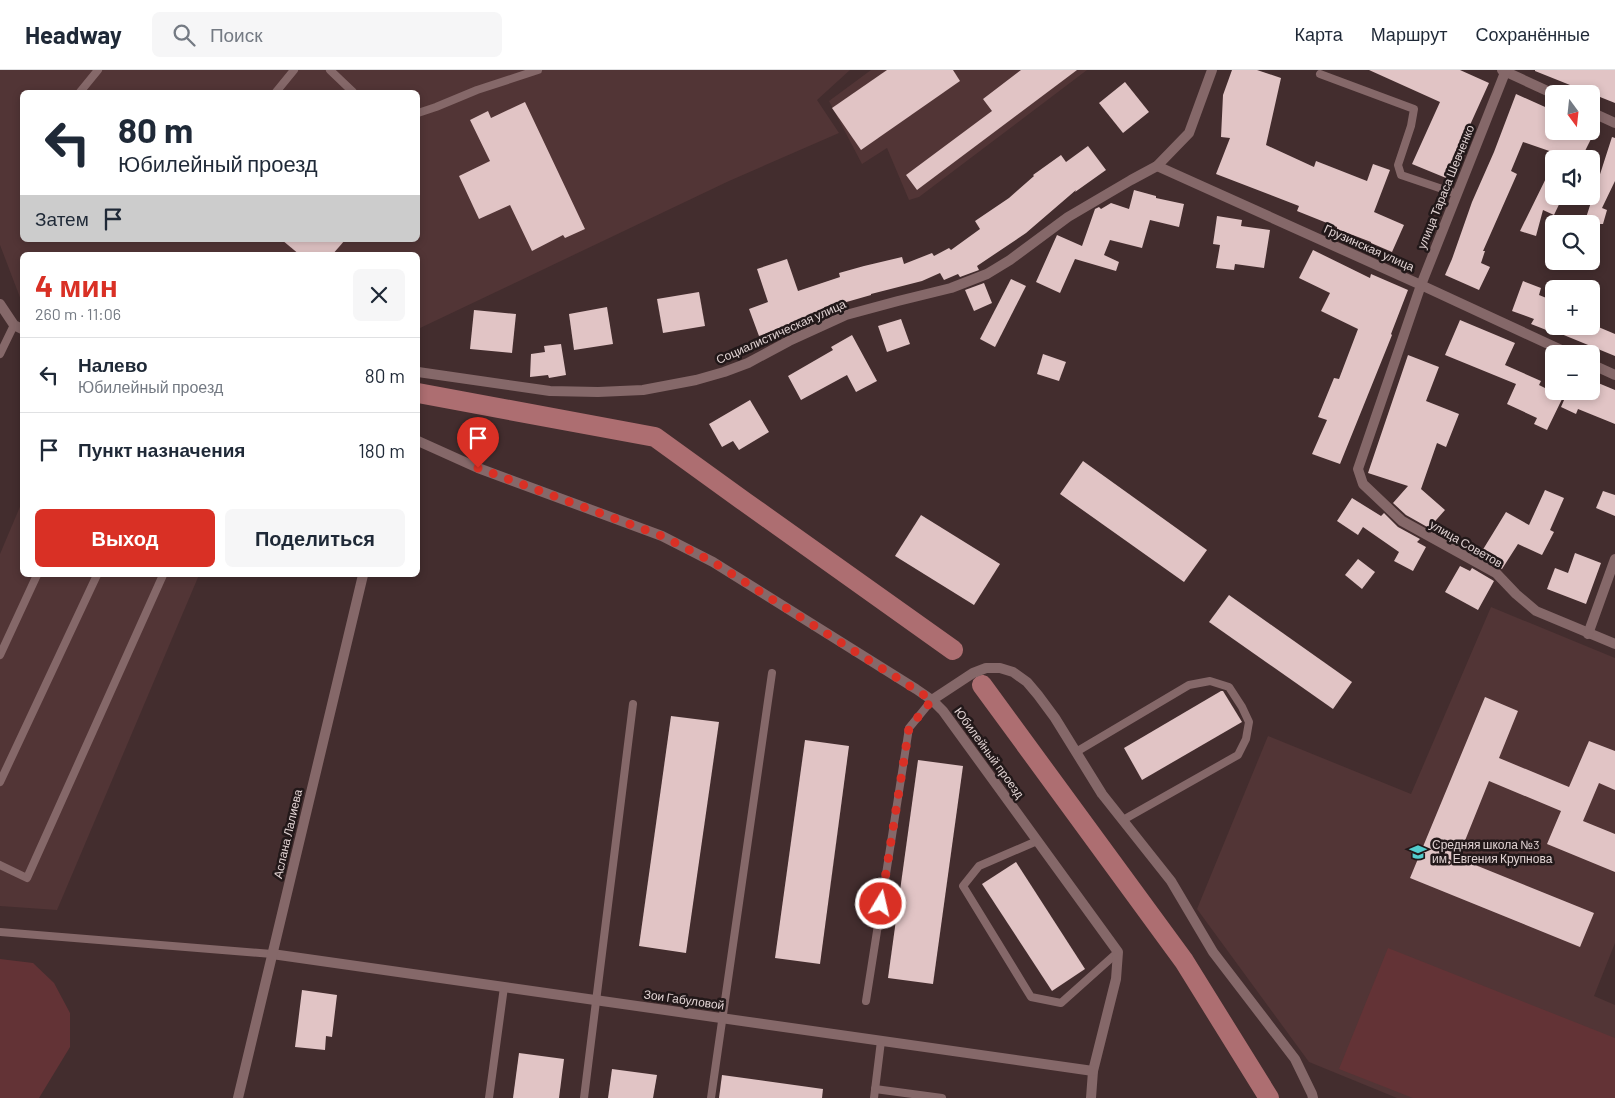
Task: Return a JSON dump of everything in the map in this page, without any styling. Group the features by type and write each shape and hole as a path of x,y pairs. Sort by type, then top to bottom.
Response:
{"street":[{"name":"Социалистическая улица","path":"420,372 550,391 598,392 644,390 706,377 748,363 781,345 846,316 898,300 951,288 987,274 1010,260 1068,217 1157,166 1188,133 1212,70"},
{"path":"1505,71 1545,90"},
{"name":"улица Тараса Шевченко","path":"1363,484 1358,469 1421,285 1505,71"},
{"path":"1600,116 1615,123"},
{"name":"Грузинская улица","path":"1157,166 1551,345"},
{"path":"0,304 18,327"},
{"path":"1600,368 1615,375"},
{"name":"Юбилейный проезд","path":"420,442 478,468 662,536 713,562 932,700 944,711 1118,952"},
{"name":"улица Советов","path":"1363,484 1402,521 1496,573 1536,611 1615,644"},
{"path":"1588,634 1615,559"},
{"name":"Аслана Лалиева","path":"238,1098 363,577"},
{"path":"932,700 973,673 986,668 1000,668 1014,672 1027,682 1038,694 1102,794 1171,880 1213,952 1295,1059 1313,1098"},
{"path":"1091,1098 1093,1071 1116,979 1118,952"},
{"name":"Зои Габуловой","path":"272,954 1093,1071"}],"lane":[{"path":"82,90 98,70"},
{"path":"278,90 294,70"},
{"path":"330,70 351,90"},
{"path":"420,112 477,90 538,70"},
{"path":"1320,74 1414,110 1398,166 1401,175 1456,194"},
{"path":"0,354 18,327"},
{"path":"0,655 36,577"},
{"path":"0,782 96,577"},
{"path":"0,865 26,878 162,577"},
{"path":"711,1098 772,673"},
{"path":"1076,752 1189,685 1210,681 1229,687 1238,700 1249,722 1246,739 1238,755 1123,820"},
{"path":"866,1002 909,728 932,700"},
{"path":"584,1098 633,704"},
{"path":"1037,841 979,866 963,886 1031,996 1061,1003 1118,952"},
{"path":"0,932 272,954"},
{"path":"490,1098 504,987"},
{"path":"874,1098 881,1041"},
{"path":"876,1089 942,1098"}],"shaded area":[{"path":"0,70 850,70 817,100 839,133 729,181 420,328 420,252 20,252 20,297 0,245"},
{"path":"871,70 1087,70 919,197 909,200 887,148 862,164 829,101"},
{"path":"20,507 20,577 198,577 57,910 0,906 0,554"},
{"name":"Средняя школа №3 им. Евгения Крупнова","path":"1491,607 1615,658 1615,943 1594,996 1615,1005 1615,1098 1397,1098 1309,1062 1197,909 1268,736 1411,794"},
{"path":"1388,948 1615,1038 1615,1098 1413,1098 1339,1069"},
{"path":"0,959 33,963 54,983 70,1013 70,1047 39,1098 0,1098"}],"building":[{"path":"887,70 953,70 960,81 861,150 832,108"},
{"path":"1021,70 1077,70 917,190 906,175 992,111 983,99"},
{"path":"1232,70 1257,70 1281,78 1266,145 1314,167 1316,161 1367,181 1373,164 1390,170 1374,212 1404,225 1392,252 1297,211 1299,206 1216,174 1230,138 1221,137 1223,95"},
{"path":"1369,70 1460,70 1489,83 1446,178 1412,164 1440,102"},
{"path":"1615,70 1615,103 1600,97 1600,85 1570,85 1535,71"},
{"path":"1125,82 1149,112 1123,133 1099,103"},
{"path":"1516,94 1545,107 1545,140 1590,140 1586,150 1546,150 1523,142 1511,171 1517,174 1483,251 1485,251 1481,263 1490,267 1479,290 1445,275 1472,202 1494,152"},
{"path":"525,102 585,229 565,238 563,235 532,251 510,205 479,219 459,176 490,161 470,120 488,111 491,118"},
{"path":"1612,137 1615,138 1615,181 1602,208 1607,210 1603,224 1600,224 1600,215 1587,215 1590,205 1600,205 1600,174"},
{"path":"1088,146 1106,170 1075,192 1076,190 1026,233 977,266 979,270 960,277 958,274 944,280 940,273 922,281 829,307 830,311 759,336 749,309 768,302 757,269 787,259 798,291 840,277 839,273 864,266 902,257 904,264 932,253 934,256 949,248 951,250 980,229 975,221 1009,198 1033,175 1061,155 1066,162"},
{"path":"1545,180 1545,205 1559,205 1554,215 1543,210 1536,236 1520,231"},
{"path":"1134,190 1156,196 1156,198 1184,204 1179,227 1150,220 1142,248 1110,240 1104,255 1119,262 1116,271 1075,259 1060,293 1036,282 1057,235 1082,246 1095,209 1099,207 1101,209 1111,203 1129,209"},
{"path":"1217,216 1242,220 1241,226 1270,230 1264,268 1235,264 1234,270 1216,268 1220,245 1213,244"},
{"path":"284,242 343,242 335,252 296,252"},
{"path":"1313,250 1370,278 1371,274 1408,290 1340,464 1312,454 1327,420 1318,417 1334,378 1339,379 1358,329 1321,311 1330,293 1299,278"},
{"path":"1011,279 1026,286 995,347 980,339"},
{"path":"1523,281 1541,288 1539,295 1545,297 1545,329 1531,324 1534,319 1512,311"},
{"path":"984,283 992,303 974,311 965,290"},
{"path":"699,292 705,326 663,333 657,299"},
{"path":"607,307 613,344 574,350 569,314"},
{"path":"474,310 516,314 512,353 470,349"},
{"path":"901,319 910,344 887,352 878,326"},
{"path":"1460,320 1515,343 1505,365 1541,381 1539,385 1545,388 1545,400 1562,400 1547,430 1534,424 1537,418 1507,404 1516,384 1445,355"},
{"path":"1600,328 1615,334 1615,356 1600,350 1600,345 1588,345 1564,335 1600,335"},
{"path":"852,335 877,381 856,392 847,375 801,400 788,376 833,350 831,347"},
{"path":"561,344 566,375 549,378 548,375 530,377 531,354 545,352 544,346"},
{"path":"1043,354 1066,362 1059,381 1037,374"},
{"path":"1408,355 1439,367 1426,401 1459,414 1446,447 1437,443 1421,489 1445,510 1429,528 1406,515 1393,503 1408,486 1368,473"},
{"path":"1600,384 1615,390 1615,424 1578,409 1576,414 1561,407 1564,400 1600,400"},
{"path":"750,400 769,432 739,450 733,441 722,447 709,424"},
{"path":"1083,461 1207,550 1184,582 1060,494"},
{"path":"1545,490 1564,498 1550,530 1554,532 1542,555 1518,544 1502,569 1479,556 1506,512 1529,525"},
{"path":"1603,491 1615,495 1615,516 1596,508"},
{"path":"1352,498 1381,516 1384,513 1398,527 1420,539 1417,542 1426,547 1413,571 1394,561 1399,552 1363,527 1358,535 1337,521"},
{"path":"921,515 1000,564 974,605 895,556"},
{"path":"1575,553 1601,563 1586,604 1547,589 1555,568 1568,573"},
{"path":"1358,559 1375,572 1362,589 1345,575"},
{"path":"1460,566 1470,571 1472,568 1494,581 1478,610 1445,592"},
{"path":"1229,595 1352,682 1333,709 1209,622"},
{"path":"1223,691 1242,722 1142,780 1124,748"},
{"path":"1485,697 1518,711 1499,758 1569,787 1589,741 1615,751 1615,790 1599,783 1583,821 1615,834 1615,872 1547,844 1561,811 1489,781 1458,858 1594,913 1580,947 1410,878"},
{"path":"671,716 719,722 686,953 639,946"},
{"path":"805,740 849,746 820,964 775,958"},
{"path":"918,760 963,766 933,984 888,978"},
{"path":"1016,862 1085,969 1052,991 982,884"},
{"path":"302,990 337,995 332,1037 326,1036 325,1050 295,1047"},
{"path":"519,1053 564,1059 559,1098 513,1098"},
{"path":"612,1069 657,1075 653,1098 608,1098"},
{"path":"722,1075 823,1089 822,1098 719,1098"}],"waterway":[{"path":"420,393 655,437 953,650"},
{"path":"982,685 1184,961 1269,1098"}],"place":[{"name":"Средняя школа №3 им. Евгения Крупнова","path":"1418,852"}],"route":[{"path":"478,468 662,536 713,562 932,700 909,728 881,904"}]}
